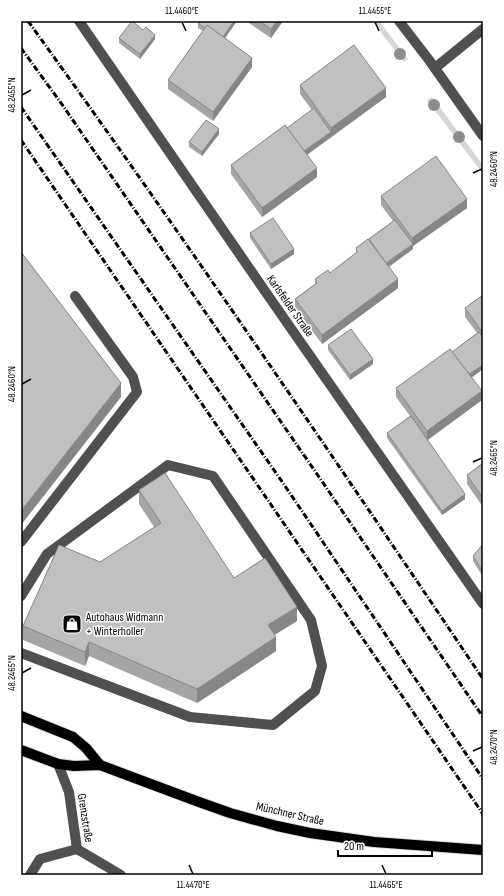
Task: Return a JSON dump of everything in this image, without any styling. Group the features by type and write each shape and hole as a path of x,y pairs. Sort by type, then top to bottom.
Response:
{"main road":[{"path":"21,716 73,737 86,748 100,765"},
{"name":"Münchner Straße","path":"21,750 58,764 74,766 100,765 230,813 277,826 310,833 374,842 483,850"}],"street":[{"name":"Karlsfelder Straße","path":"79,21 483,604"},
{"path":"399,21 435,68 483,136"},
{"path":"435,68 483,29"},
{"path":"21,542 137,392 133,377 75,296"},
{"path":"21,596 47,554 168,465 213,476 311,620 322,666 316,690 273,725 190,717 21,653"},
{"name":"Grenzstraße","path":"58,764 69,792 76,849 121,875"},
{"path":"30,875 40,858 76,849"}],"shaded area":[{"path":"372,21 379,21 408,59 404,62"},
{"path":"432,97 483,165 483,174 427,100"}],"building":[{"path":"132,21 143,30 146,27 155,35 140,54 119,38"},
{"path":"199,21 234,21 223,37 207,25 205,28 198,23"},
{"path":"259,21 277,21 271,29"},
{"path":"207,25 252,58 213,112 168,80"},
{"path":"354,45 386,88 331,128 300,85"},
{"path":"314,108 331,132 304,151 287,128"},
{"path":"206,120 219,129 202,152 189,142"},
{"path":"285,125 317,168 262,208 231,165"},
{"path":"436,156 467,199 412,238 381,196"},
{"path":"273,218 294,249 271,264 250,233"},
{"path":"395,220 413,244 386,263 369,239"},
{"path":"368,239 398,279 322,335 295,299 317,283 315,279 328,270 330,273 357,252 356,248"},
{"path":"21,252 121,383 21,511"},
{"path":"483,295 483,333 465,308"},
{"path":"351,329 373,359 350,375 328,345"},
{"path":"479,332 483,337 483,365 469,374 452,352"},
{"path":"450,349 482,391 427,431 396,388"},
{"path":"411,416 465,494 442,511 387,433"},
{"path":"483,463 483,498 467,475"},
{"path":"165,473 234,578 265,558 297,607 268,625 276,637 197,689 89,642 85,652 23,626 59,545 100,562 161,523 139,490"},
{"path":"483,544 483,572 473,556"}],"railway":[{"path":"28,21 201,266 483,679"},
{"path":"21,48 61,103 483,717"},
{"path":"21,107 283,483 483,779"},
{"path":"21,140 483,814"}],"place":[{"name":"Autohaus Widmann + Winterholler","path":"72,624"}]}
